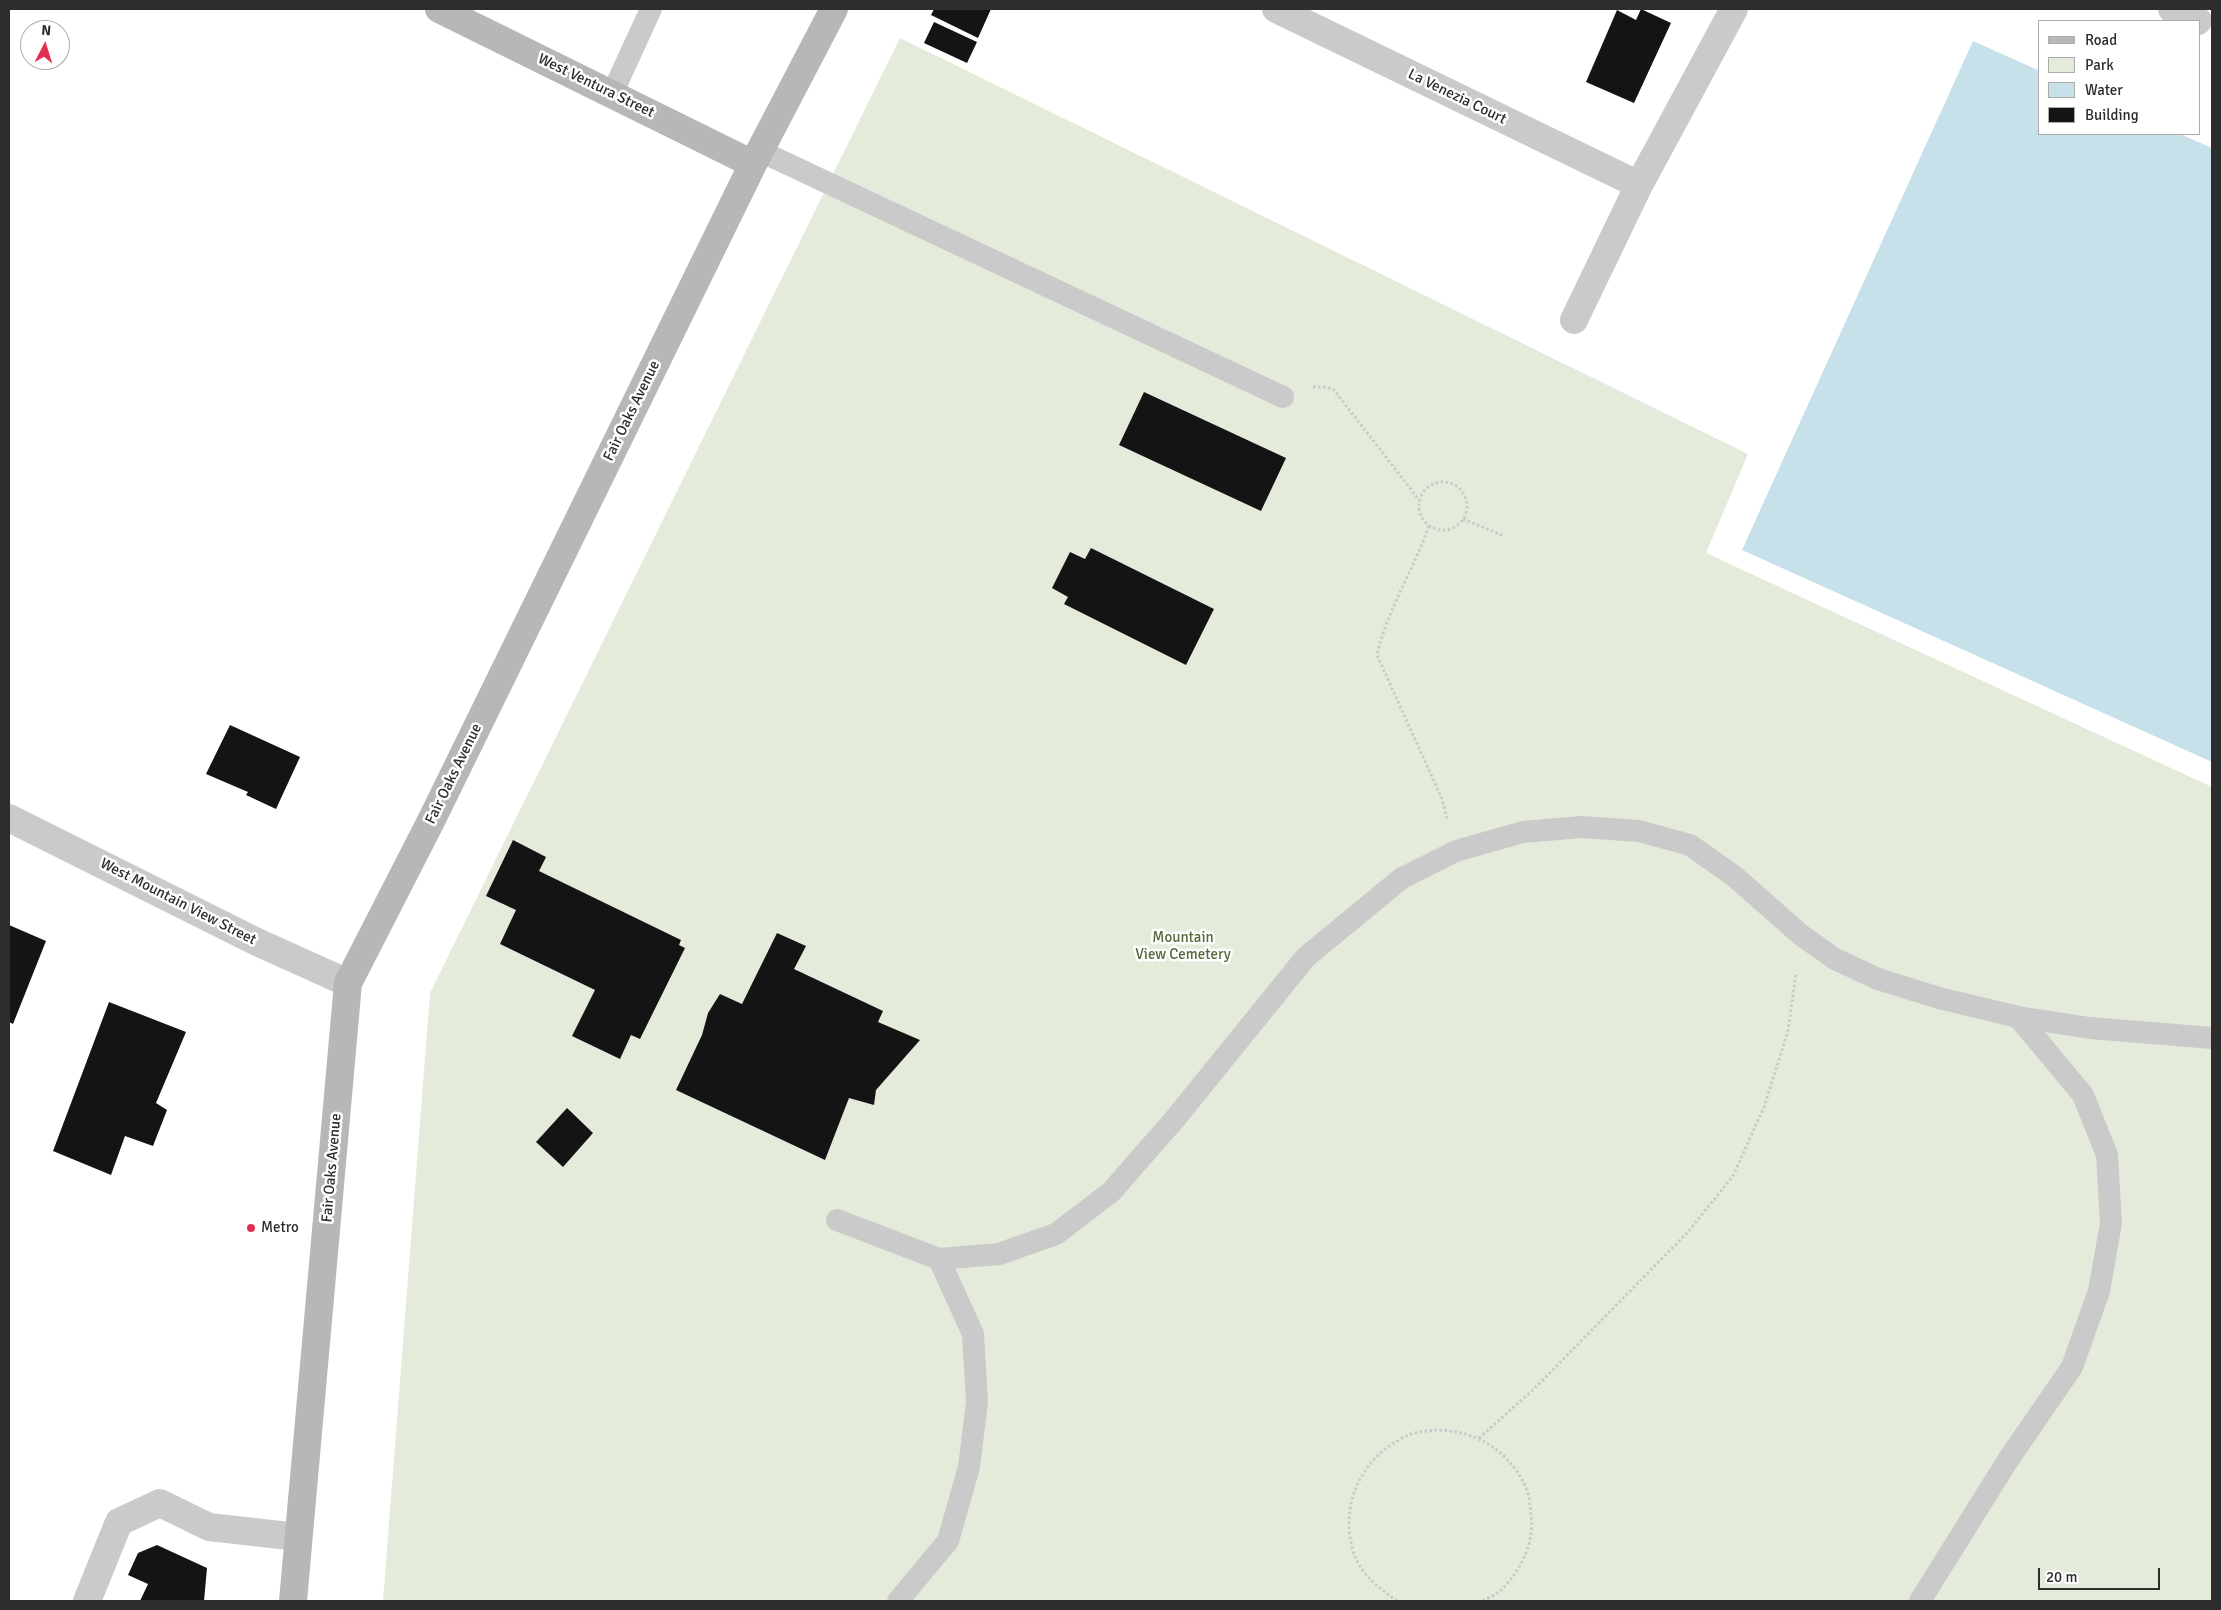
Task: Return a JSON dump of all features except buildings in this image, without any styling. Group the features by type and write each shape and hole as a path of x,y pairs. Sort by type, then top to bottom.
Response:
{"main road":[{"name":"West Ventura Street","path":"439,9 612,94 756,158"},
{"name":"Fair Oaks Avenue","path":"293,1601 348,983 431,822 756,158 834,9"}],"street":[{"name":"La Venezia Court","path":"1276,9 1639,185"},
{"path":"1574,320 1639,185 1734,9"},
{"path":"2172,9 2195,20"},
{"name":"West Mountain View Street","path":"9,818 257,942 348,983"},
{"path":"87,1601 119,1522 160,1503 209,1527 298,1537"}],"lane":[{"path":"612,94 651,9"},
{"path":"756,158 1283,397"},
{"path":"837,1220 939,1259 999,1254 1056,1234 1111,1192 1174,1120 1306,957 1402,878 1456,851 1523,832 1582,827 1639,831 1690,845 1734,876 1801,935 1835,958 1878,979 1939,998 2018,1017 2090,1028 2212,1038"},
{"path":"1920,1601 2008,1460 2072,1367 2099,1291 2111,1222 2107,1155 2083,1095 2018,1017"},
{"path":"898,1601 948,1541 969,1467 974,1430 977,1402 972,1334 939,1259"}],"path":[{"path":"1283,397 1294,398 1305,388 1326,387 1334,390 1420,501"},
{"path":"1447,482 1455,485 1465,497 1467,504 1463,519 1451,528 1444,530 1429,526 1420,513 1420,501 1425,489 1432,484 1447,482"},
{"path":"1463,519 1504,536"},
{"path":"1429,526 1420,552 1381,636 1378,655 1442,799 1456,851"},
{"path":"1480,1438 1534,1389 1688,1232 1733,1176 1764,1107 1788,1031 1801,935"},
{"path":"1397,1601 1371,1582 1353,1552 1348,1516 1357,1482 1379,1453 1409,1434 1445,1429 1480,1438 1509,1459 1527,1489 1533,1526 1524,1560 1502,1590 1482,1601"}],"green space":[{"name":"Mountain View Cemetery","path":"900,38 1748,454 1706,553 2212,787 2212,1601 383,1601 430,993"}],"water":[{"path":"1973,41 2038,70 2038,135 2182,135 2212,148 2212,762 1742,550"}],"place":[{"name":"Metro","path":"251,1228"}]}
